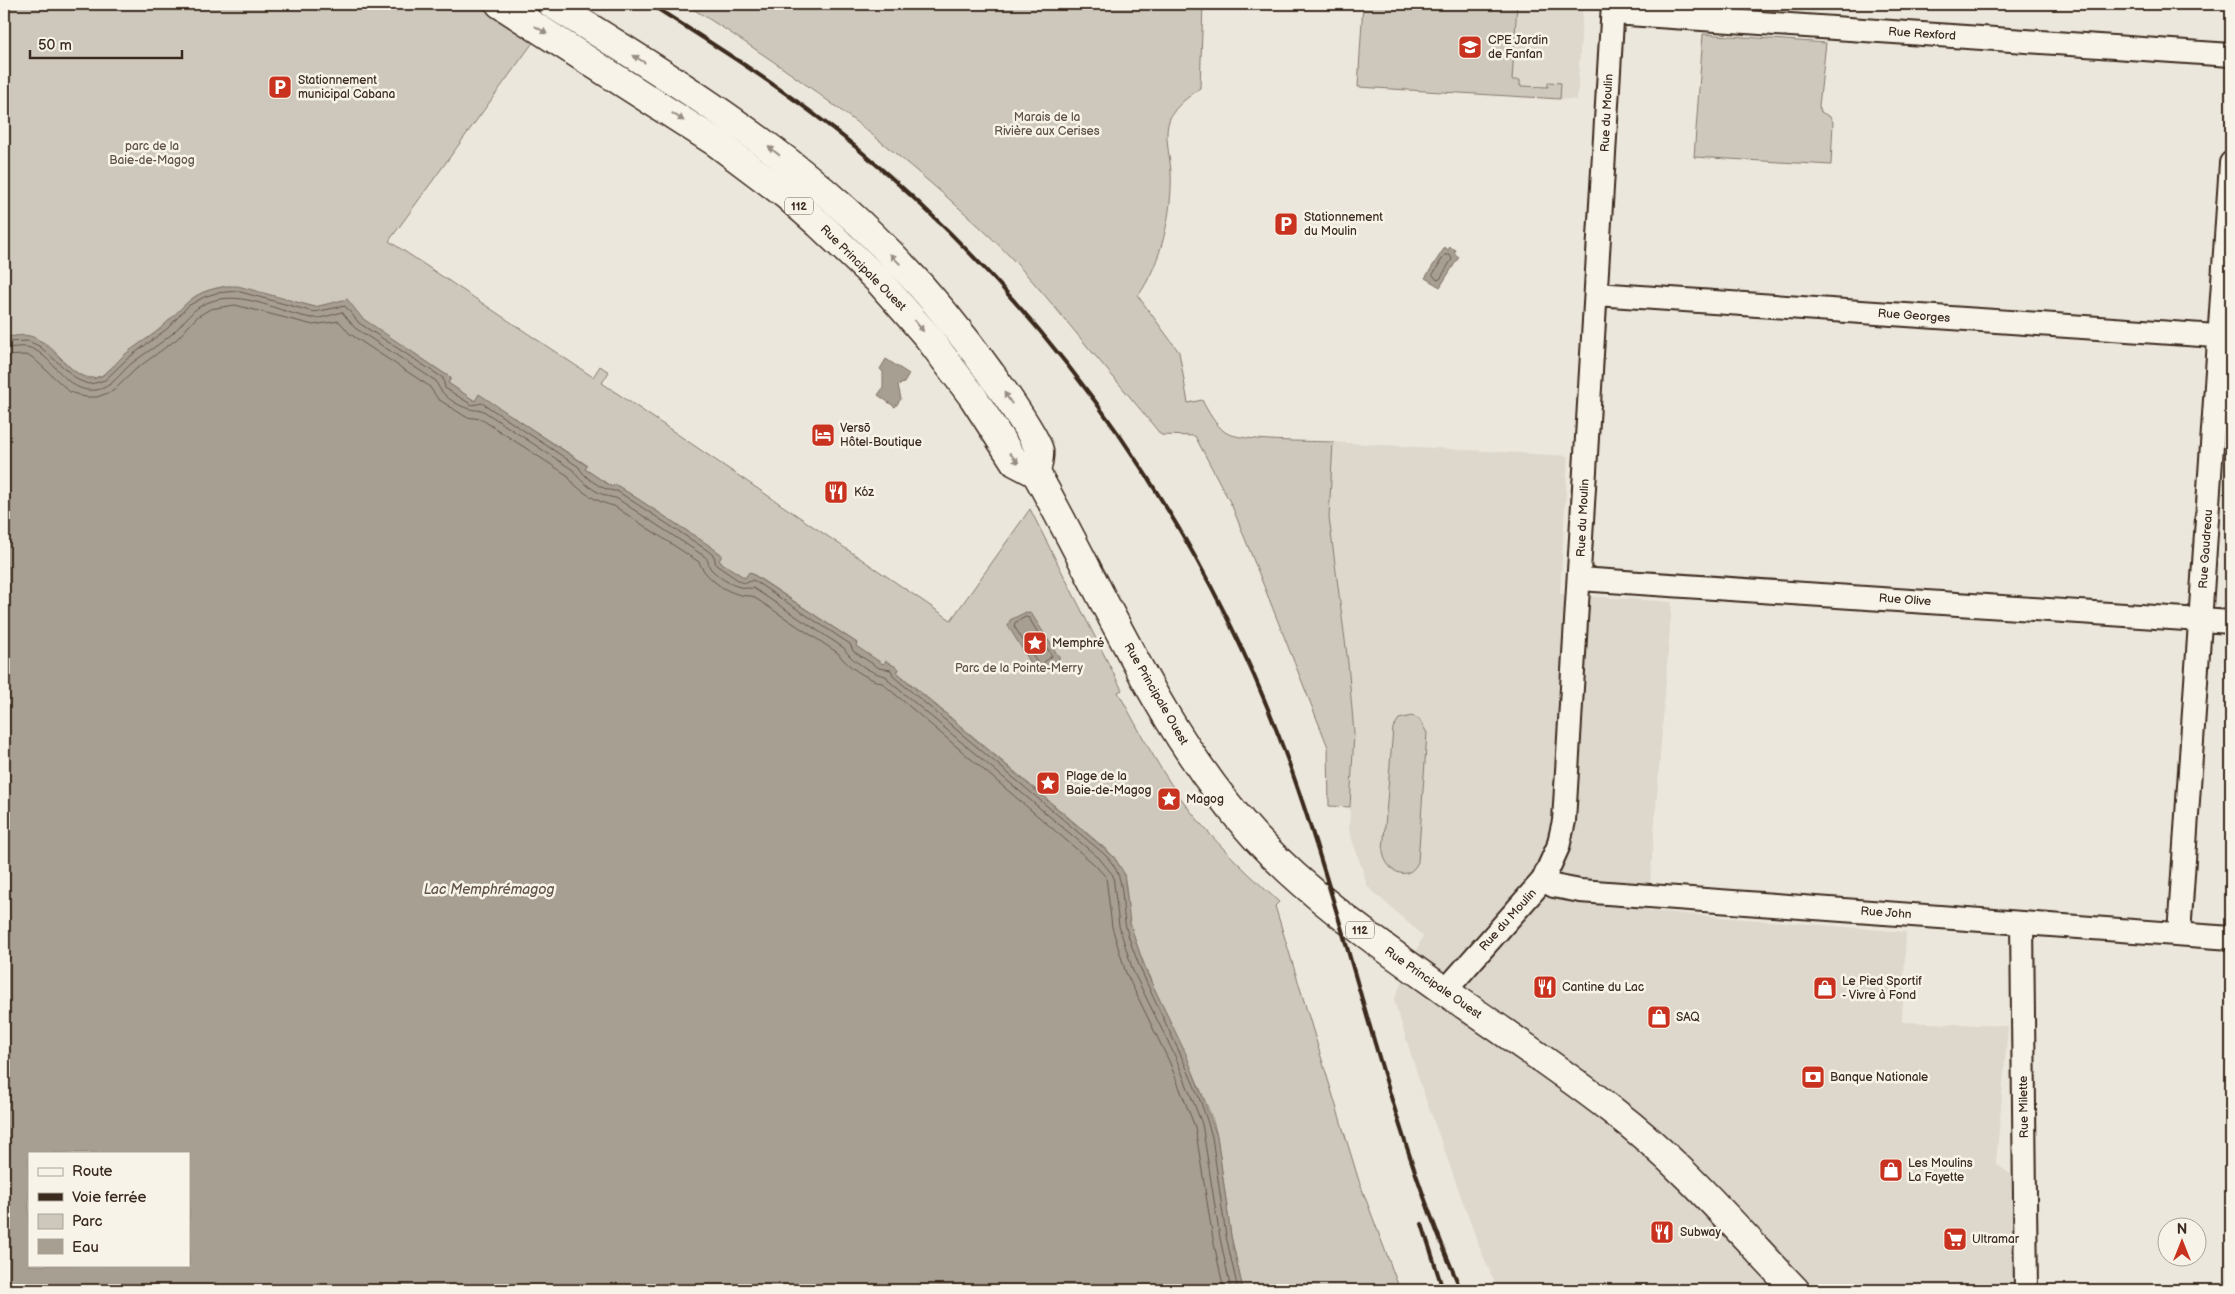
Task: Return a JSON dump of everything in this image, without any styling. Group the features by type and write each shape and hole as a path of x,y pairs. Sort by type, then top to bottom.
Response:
{"main road":[{"name":"Rue Principale Ouest","path":"500,4 717,143 773,184 819,224 878,280 928,337 974,398 1015,462 1036,473 1154,693 1201,768 1229,807 1291,873 1378,944 1613,1111 1656,1146 1795,1290"},
{"name":"112","path":"552,4 741,126 806,176 873,237 940,308 999,384 1039,450 1036,473"}],"street":[{"name":"Rue Rexford","path":"1613,8 2231,55"},
{"name":"Rue du Moulin","path":"1445,991 1543,880 1558,847 1564,821 1613,8"},
{"name":"Rue Gaudreau","path":"2180,934 2202,620 2226,337 2231,163"},
{"name":"Rue Georges","path":"1596,294 2226,337"},
{"name":"Rue Olive","path":"1580,579 2231,622"},
{"name":"Rue John","path":"1543,880 1554,886 1580,891 2231,938"},
{"name":"Rue Milette","path":"2022,923 2026,1290"}],"shaded area":[{"name":"CPE Jardin de Fanfan","path":"1363,4 1583,4 1577,100 1358,87"},
{"path":"1333,442 1568,456 1560,594 1672,602 1648,911 1906,932 1902,1022 2008,1026 1996,1164 2016,1178 2014,1290 1498,1290 1480,1249 1421,1086 1394,1000 1423,936 1368,887 1349,830 1354,733 1348,663 1329,518"}],"green space":[{"path":"4,4 476,4 534,41 389,241 593,377 600,366 609,372 602,383 951,620 1030,509 1122,690 1118,692 1163,772 1180,797 1214,839 1279,902 1275,906 1359,1181 1400,1290 1243,1290 1231,1236 1217,1136 1213,1121 1150,979 1132,931 1125,879 1116,860 1107,850 897,672 899,669 886,661 883,665 855,646 857,643 750,572 745,578 718,561 722,555 710,546 615,484 612,487 585,469 587,465 479,395 475,401 448,383 451,378 361,318 347,300 315,307 228,286 215,288 192,299 157,332 101,376 92,378 76,372 50,347 39,340 4,337"},
{"name":"Marais de la Rivière aux Cerises","path":"685,4 1203,4 1200,88 1176,109 1168,124 1167,138 1171,187 1168,220 1153,269 1138,296 1179,352 1188,403 1202,400 1212,418 1225,432 1245,438 1333,442 1329,518 1348,663 1354,733 1350,807 1329,806 1328,747 1232,506 1195,436 1161,435 1020,267 946,196 838,108 763,54"},
{"name":"CPE Jardin de Fanfan","path":"1363,4 1517,4 1512,80 1520,80 1520,86 1548,87 1548,82 1561,83 1560,99 1358,87"},
{"path":"1703,34 1826,43 1819,106 1821,112 1830,117 1833,122 1831,165 1694,157"},
{"path":"1412,716 1419,719 1427,733 1418,862 1414,869 1403,873 1392,869 1383,851 1393,728 1399,719"}],"water":[{"path":"1445,247 1448,250 1450,247 1456,250 1454,253 1459,257 1440,287 1425,278"},
{"name":"Lac Memphrémagog","path":"228,286 238,286 315,307 347,299 362,318 451,378 448,383 475,401 479,394 587,466 585,469 612,487 615,484 710,546 722,555 719,561 745,578 749,572 857,643 856,646 883,664 886,661 899,669 897,673 1114,857 1124,873 1130,923 1144,967 1186,1054 1217,1136 1231,1236 1243,1290 4,1290 4,337 30,336 46,345 77,374 85,378 97,378 109,371 122,357 160,329 186,303 206,291"},
{"path":"886,359 909,374 904,383 898,385 901,399 895,407 878,395 883,388 883,372 880,369"},
{"path":"1026,612 1031,613 1059,657 1059,660 1040,672 1036,671 1008,626 1010,620"}],"railway":[{"path":"650,4 730,55 807,109 857,148 930,214 999,284 1063,359 1121,438 1174,521 1222,607 1263,697 1298,789 1338,915 1393,1104 1436,1229 1461,1290"},
{"path":"1422,1224 1443,1290"}],"place":[{"name":"CPE Jardin de Fanfan","path":"1470,47"},
{"name":"Stationnement municipal Cabana","path":"280,87"},
{"name":"Stationnement du Moulin","path":"1286,224"},
{"name":"Versō Hôtel-Boutique","path":"823,435"},
{"name":"Kóz","path":"836,492"},
{"name":"Memphré","path":"1035,643"},
{"name":"Plage de la Baie-de-Magog","path":"1048,783"},
{"name":"Magog","path":"1169,799"},
{"name":"Cantine du Lac","path":"1545,987"},
{"name":"Le Pied Sportif - Vivre à Fond","path":"1825,988"},
{"name":"SAQ","path":"1659,1017"},
{"name":"Banque Nationale","path":"1813,1077"},
{"name":"Les Moulins La Fayette","path":"1891,1170"},
{"name":"Subway","path":"1662,1232"},
{"name":"Ultramar","path":"1955,1239"}],"park label":[{"name":"parc de la Baie-de-Magog","path":"152,153"},
{"name":"Parc de la Pointe-Merry","path":"1019,668"}]}
